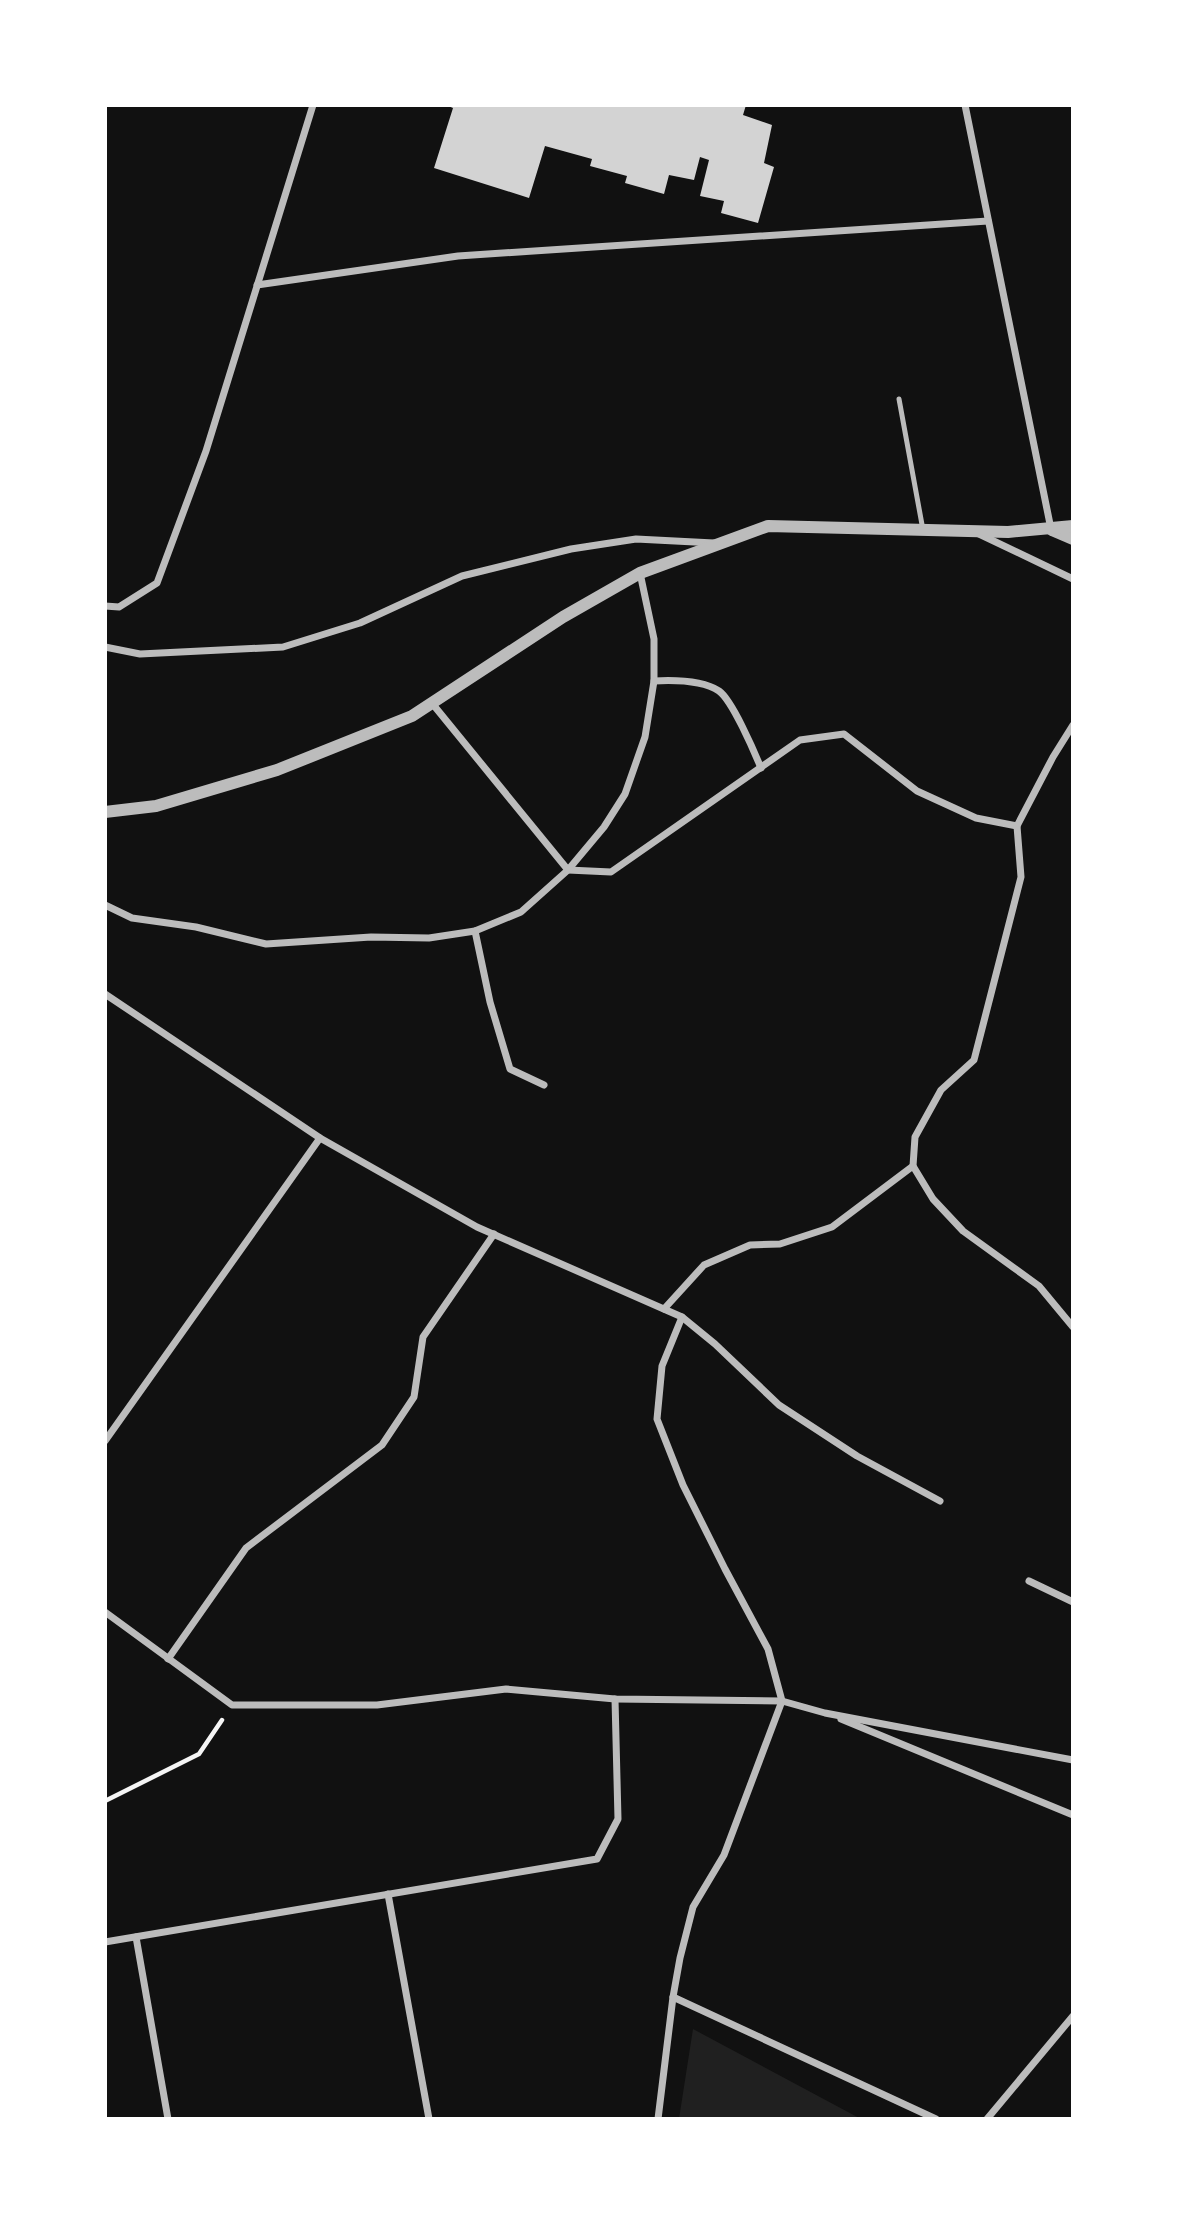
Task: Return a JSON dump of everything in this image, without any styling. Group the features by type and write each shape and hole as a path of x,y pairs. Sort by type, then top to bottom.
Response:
{"street":[{"path":"105,606 119,607 158,583 206,451 313,105"},
{"path":"965,105 1051,529"},
{"path":"257,285 458,256 988,221"},
{"path":"105,812 156,806 277,770 412,716 563,617 640,573 768,526 972,531 1073,526"},
{"path":"1051,529 1073,539"},
{"path":"972,531 1073,579"},
{"path":"105,647 140,654 283,647 360,623 462,576 571,549 636,539 718,543"},
{"path":"105,905 132,918 196,928 266,944 371,937 429,938 474,931 521,912 568,870 604,827 625,794 645,737 654,681 654,639 640,573"},
{"path":"654,681 684,680 720,691 745,730 761,768"},
{"path":"431,702 568,870 611,872 800,740 844,734 916,791 976,818 1017,826"},
{"path":"1073,725 1017,826 1021,877 974,1060 941,1090 915,1136 914,1166 933,1199 963,1231 1038,1286 1073,1326"},
{"path":"474,931 490,1002 510,1069 544,1085"},
{"path":"105,994 320,1138 494,1234 682,1317 715,1344 779,1405 856,1456 940,1501"},
{"path":"105,1441 320,1138"},
{"path":"664,1309 704,1265 751,1245 780,1244 832,1227 914,1166"},
{"path":"168,1658 246,1548 382,1446 414,1397 423,1337 494,1234"},
{"path":"658,2119 673,1997 693,1907 724,1855 782,1701 768,1649 724,1569 683,1485 657,1419 662,1366 682,1317"},
{"path":"1029,1581 1073,1602"},
{"path":"105,1612 232,1705 377,1705 506,1689 615,1699 782,1701 825,1713 1073,1759"},
{"path":"105,1942 597,1859 618,1819 615,1699"},
{"path":"825,1713 1073,1815"},
{"path":"388,1894 429,2119"},
{"path":"136,1937 168,2119"},
{"path":"673,1997 936,2119"},
{"path":"986,2119 1073,2016"}],"lane":[{"path":"899,400 923,530"}],"path":[{"path":"105,1801 199,1754 232,1705"}],"shaded area":[{"path":"693,2029 861,2119 679,2119"}],"building":[{"path":"446,105 746,105 743,115 772,125 764,163 774,167 758,223 721,213 724,201 700,196 709,160 700,157 694,180 669,175 664,194 625,183 627,176 590,166 592,159 545,146 529,198 434,168 453,108"}]}
